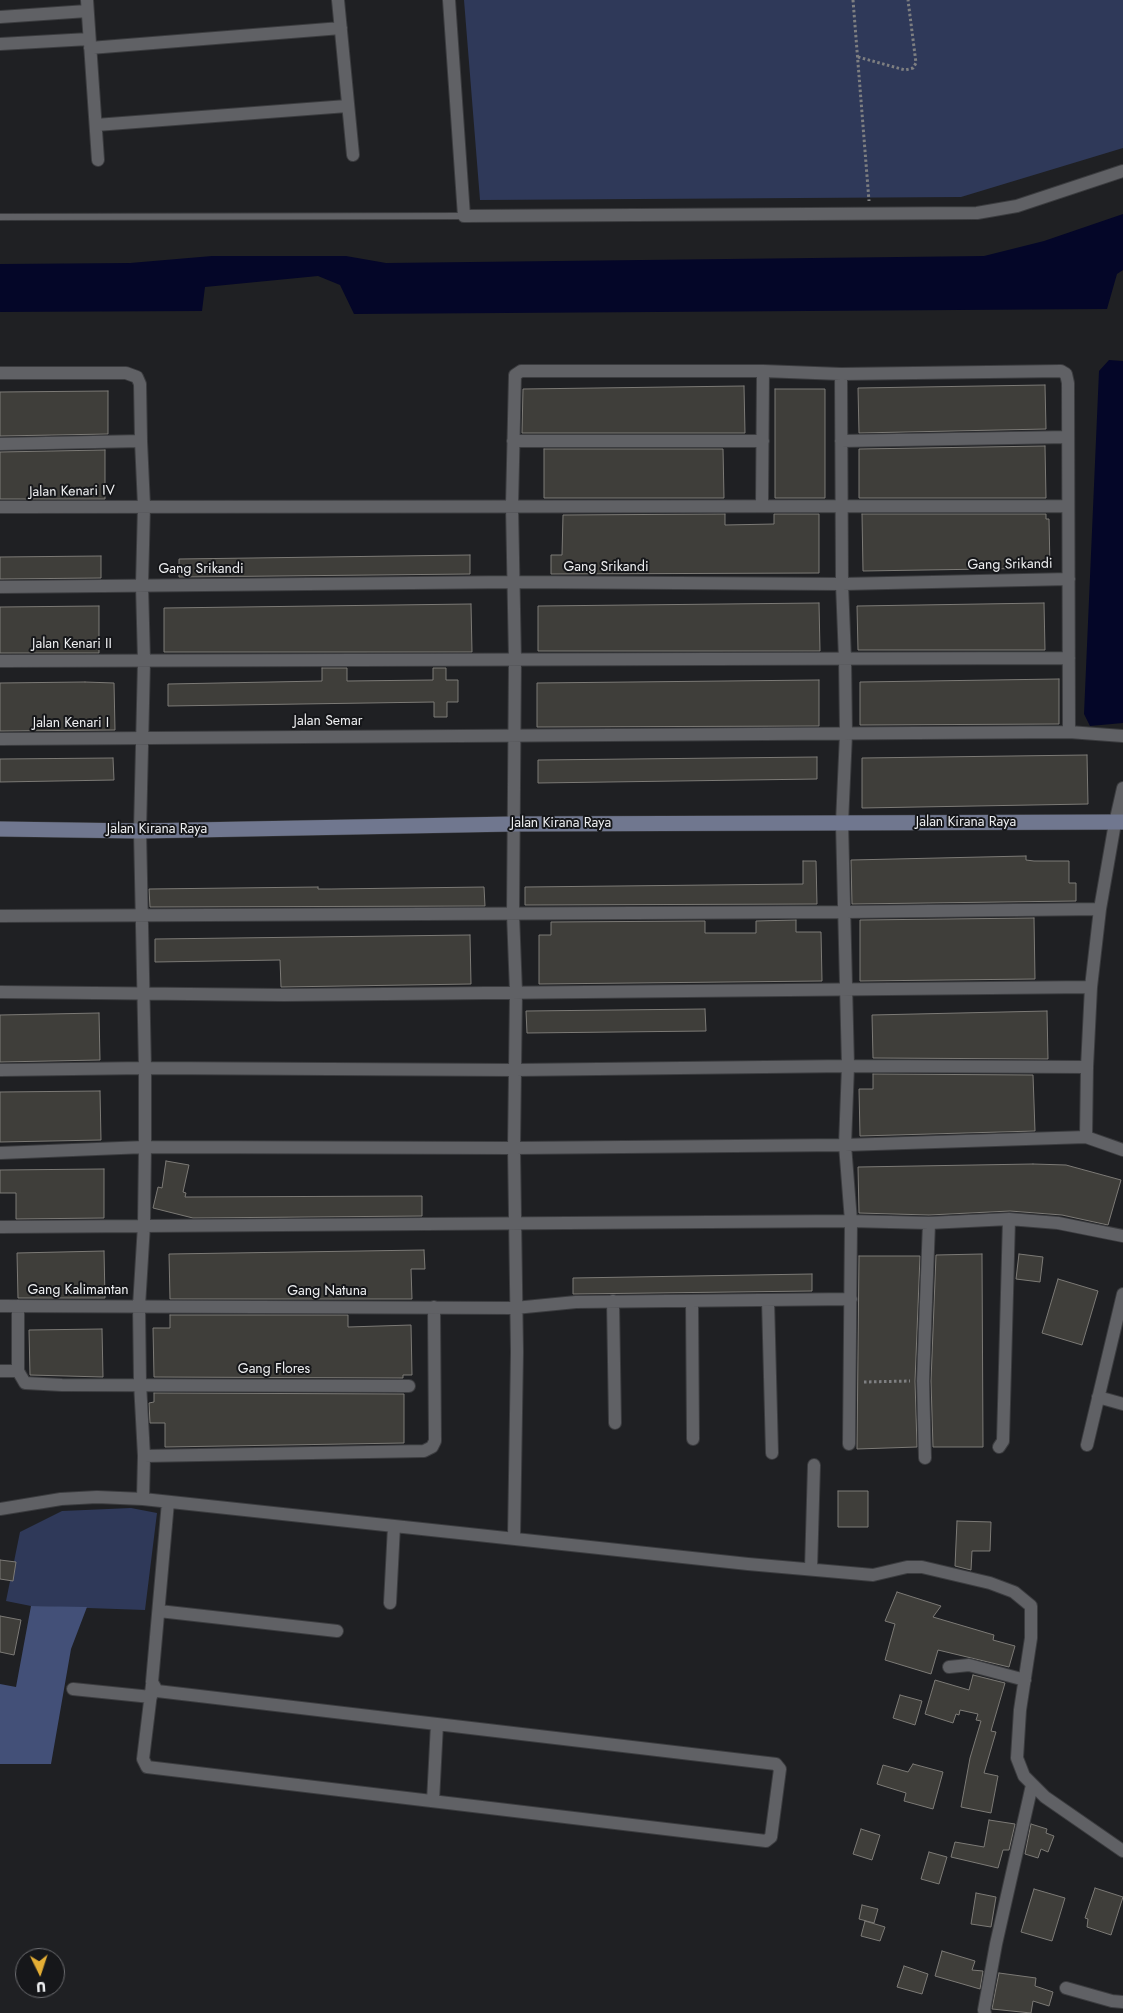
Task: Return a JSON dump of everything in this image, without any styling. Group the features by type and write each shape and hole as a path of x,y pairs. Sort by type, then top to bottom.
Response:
{"street":[{"path":"338,0 353,155"},
{"path":"449,0 464,216 977,213 1017,206 1123,171"},
{"path":"0,17 87,6 98,160"},
{"path":"0,44 89,44 341,28"},
{"path":"96,124 347,106"},
{"path":"514,1538 517,1352 514,1148 516,992 513,914 515,660 512,506 515,378 517,373 521,370 763,371 841,374 1058,369 1066,374 1068,383 1070,732"},
{"path":"762,505 763,371"},
{"path":"0,374 126,373 137,378 140,384 144,506 142,585 144,661 140,831 145,1147 144,1225 139,1306 140,1383 144,1456 143,1499"},
{"path":"841,374 842,584 846,734 842,823 848,1066 846,1145 851,1221 852,1299 849,1444"},
{"path":"841,441 1068,437"},
{"path":"0,444 141,441"},
{"path":"513,441 763,441"},
{"name":"Jalan Kenari IV","path":"0,507 512,506 544,508 762,505 842,507 1068,506"},
{"name":"Gang Srikandi","path":"0,587 514,582 842,584 1069,579"},
{"name":"Jalan Kenari II","path":"0,661 1070,658"},
{"name":"Jalan Semar","path":"141,738 1070,732 1123,736"},
{"name":"Jalan Kenari I","path":"0,739 141,738"},
{"path":"1086,1137 1091,986 1100,909 1119,822 1123,788"},
{"name":"Jalan Kirana Raya","path":"0,829 140,831 513,824 1119,822"},
{"path":"0,916 1100,909"},
{"path":"0,992 284,995 1091,986"},
{"path":"0,1070 145,1068 515,1070 848,1066 1087,1067"},
{"path":"0,1154 145,1147 514,1148 846,1145 1086,1137 1123,1150"},
{"path":"0,1227 851,1221 929,1223 1008,1219 1058,1223 1123,1236"},
{"path":"999,1447 1003,1441 1008,1219"},
{"path":"925,1458 924,1381 929,1223"},
{"path":"1087,1445 1120,1317 1123,1294"},
{"name":"Gang Natuna","path":"139,1306 515,1308 576,1302 852,1299"},
{"path":"768,1300 772,1453"},
{"path":"614,1301 615,1423"},
{"path":"692,1301 693,1439"},
{"name":"Gang Kalimantan","path":"0,1306 139,1306"},
{"path":"0,1371 18,1371 18,1306"},
{"path":"144,1456 424,1451 432,1447 435,1441 434,1307"},
{"name":"Gang Flores","path":"18,1371 25,1383 409,1386"},
{"path":"1098,1397 1123,1404"},
{"path":"811,1569 814,1465"},
{"path":"0,1509 61,1499 97,1497 143,1499 748,1564 873,1575 907,1567 922,1567 990,1583 1014,1592 1030,1604 1032,1610 1031,1638 1020,1710 1018,1758 1024,1776 1045,1797 1123,1851"},
{"path":"73,1689 152,1691 776,1764 780,1769 771,1837 768,1840 147,1767 143,1759 152,1691 168,1502"},
{"path":"390,1603 394,1526"},
{"path":"159,1611 337,1631"},
{"path":"949,1666 970,1664 1025,1680"},
{"path":"432,1801 436,1724"},
{"path":"985,2013 996,1944 1032,1785"},
{"path":"1066,1988 1112,2001 1123,2002"}],"lane":[{"path":"0,217 464,216"}],"path":[{"path":"853,0 870,214"},
{"path":"858,56 906,70 913,68 916,63 908,0"},
{"path":"851,1383 924,1381"}],"shaded area":[{"path":"464,0 1123,0 1123,148 961,197 480,200"},
{"path":"1123,214 1123,270 1117,274 1107,309 354,314 340,285 318,276 205,287 202,311 0,312 0,264 130,263 212,256 346,256 386,263 984,256 1044,241"},
{"path":"1109,360 1123,361 1123,723 1090,726 1084,714 1099,371"},
{"path":"131,1508 157,1513 145,1610 31,1606 6,1601 20,1532 62,1511"},
{"path":"31,1606 87,1607 71,1649 51,1764 0,1764 0,1684 16,1687"}],"building":[{"path":"1045,385 1046,429 859,433 858,388"},
{"path":"744,386 745,433 522,433 523,389"},
{"path":"775,389 825,389 825,498 775,498"},
{"path":"108,391 108,434 0,436 0,392"},
{"path":"1045,446 1046,498 859,498 859,449"},
{"path":"544,449 723,449 724,498 544,498"},
{"path":"105,450 105,499 0,499 0,452"},
{"path":"725,514 725,525 774,524 774,514 819,514 819,573 551,574 551,555 562,555 563,515"},
{"path":"862,514 1046,514 1046,519 1049,519 1050,568 863,571"},
{"path":"470,555 470,574 179,577 179,559"},
{"path":"101,556 101,578 0,579 0,557"},
{"path":"819,603 820,651 538,651 538,606"},
{"path":"1044,603 1045,650 858,650 857,606"},
{"path":"471,604 472,652 164,652 164,608"},
{"path":"99,606 99,653 0,653 0,607"},
{"path":"322,668 347,668 347,681 433,680 433,668 446,668 446,680 458,680 458,702 447,702 447,717 434,717 434,702 168,706 168,684 322,681"},
{"path":"1059,679 1059,724 860,725 860,682"},
{"path":"819,680 819,726 537,727 537,683"},
{"path":"0,683 114,683 115,730 0,731"},
{"path":"1087,755 1088,804 862,808 862,758"},
{"path":"817,757 817,779 538,783 538,760"},
{"path":"113,758 114,780 0,782 0,759"},
{"path":"1026,856 1026,860 1034,861 1069,861 1069,883 1076,883 1076,901 852,904 851,860"},
{"path":"803,861 816,861 817,904 525,905 525,887 803,884"},
{"path":"318,887 318,889 331,889 484,887 485,906 150,907 149,889"},
{"path":"1034,918 1035,979 860,981 860,920"},
{"path":"796,920 796,932 821,932 822,981 539,984 539,935 551,935 551,922 705,921 705,933 756,933 756,921"},
{"path":"470,935 471,984 281,987 280,960 155,962 155,939"},
{"path":"705,1009 706,1031 527,1033 526,1011"},
{"path":"1047,1011 1048,1059 873,1058 872,1015"},
{"path":"99,1013 100,1060 0,1062 0,1015"},
{"path":"873,1074 1033,1075 1035,1131 860,1136 859,1089 873,1089"},
{"path":"100,1091 101,1140 0,1142 0,1092"},
{"path":"166,1161 189,1165 183,1192 186,1193 185,1197 422,1196 422,1216 193,1218 153,1208 158,1187 162,1188"},
{"path":"1066,1165 1121,1180 1108,1225 1062,1215 1010,1211 929,1215 859,1213 858,1167"},
{"path":"104,1169 104,1218 16,1219 16,1193 0,1193 0,1170"},
{"path":"424,1250 425,1269 411,1269 412,1299 170,1299 169,1254"},
{"path":"104,1251 105,1298 18,1298 17,1253"},
{"path":"982,1254 983,1447 933,1447 931,1381 936,1255"},
{"path":"1019,1254 1043,1257 1040,1282 1016,1279"},
{"path":"859,1256 920,1256 915,1381 917,1447 857,1449"},
{"path":"812,1274 812,1291 573,1294 573,1278"},
{"path":"1058,1279 1098,1291 1082,1345 1042,1333"},
{"path":"170,1315 348,1315 348,1327 411,1325 412,1375 403,1375 403,1378 154,1377 153,1328 170,1328"},
{"path":"102,1329 103,1377 30,1375 29,1330"},
{"path":"154,1393 404,1394 404,1443 165,1447 165,1423 150,1423 149,1403 154,1402"},
{"path":"838,1491 868,1491 868,1527 838,1527"},
{"path":"957,1521 991,1522 990,1551 972,1551 971,1570 955,1566"},
{"path":"0,1560 16,1562 13,1581 0,1579"},
{"path":"897,1592 941,1606 933,1617 994,1635 993,1640 1015,1646 1009,1667 938,1650 931,1674 885,1660 895,1624 885,1621"},
{"path":"0,1616 21,1620 14,1655 0,1652"},
{"path":"973,1675 1005,1683 991,1731 996,1732 984,1773 998,1776 991,1813 961,1807 970,1758 981,1721 976,1720 978,1714 960,1710 959,1715 956,1714 953,1723 925,1714 935,1680 969,1690"},
{"path":"900,1695 922,1701 915,1725 893,1718"},
{"path":"913,1764 943,1772 933,1809 904,1801 906,1793 877,1784 883,1765 908,1772"},
{"path":"989,1820 1015,1824 1009,1850 1003,1850 998,1868 951,1857 955,1842 984,1847"},
{"path":"1031,1824 1047,1829 1046,1833 1054,1836 1048,1852 1041,1849 1038,1858 1025,1854"},
{"path":"861,1829 880,1835 872,1860 853,1854"},
{"path":"929,1852 947,1857 939,1884 921,1879"},
{"path":"1095,1888 1123,1897 1111,1935 1087,1927 1088,1919 1085,1918"},
{"path":"1034,1889 1065,1898 1052,1941 1021,1932"},
{"path":"976,1893 996,1897 991,1927 971,1924"},
{"path":"862,1905 878,1909 874,1923 859,1919"},
{"path":"865,1921 885,1927 880,1941 861,1936"},
{"path":"942,1951 975,1961 972,1970 983,1971 980,1989 935,1976"},
{"path":"904,1966 928,1974 922,1994 897,1987"},
{"path":"999,1973 1036,1978 1035,1986 1053,1992 1049,2006 1033,2001 1031,2013 992,2009"}]}
